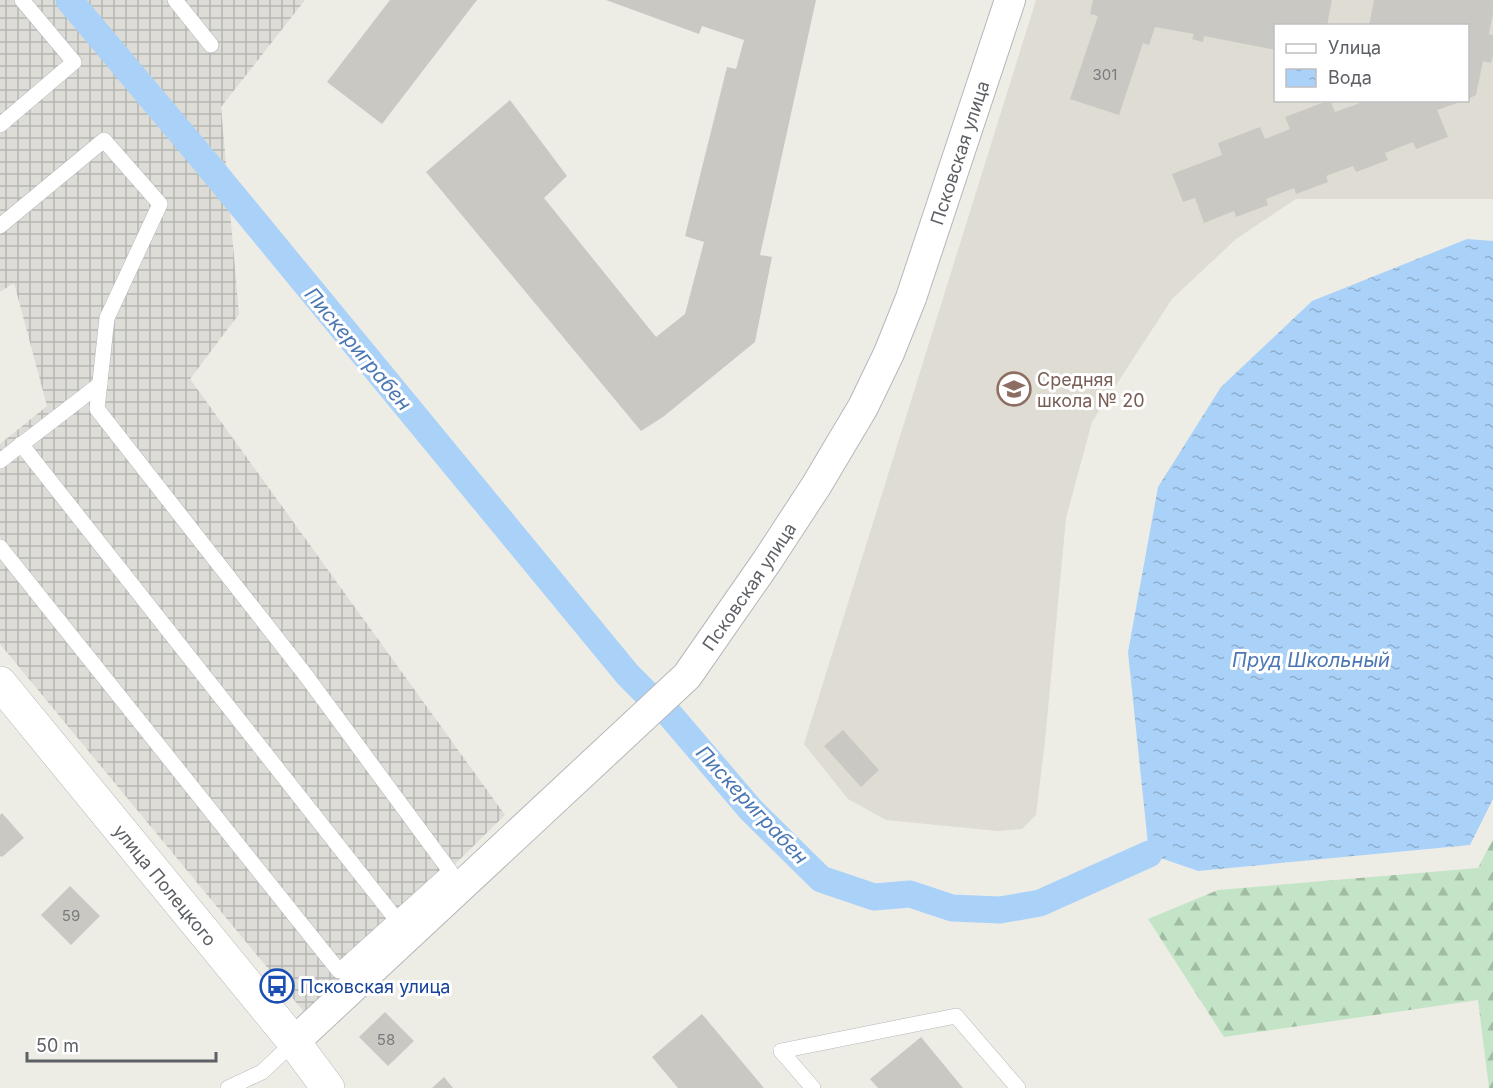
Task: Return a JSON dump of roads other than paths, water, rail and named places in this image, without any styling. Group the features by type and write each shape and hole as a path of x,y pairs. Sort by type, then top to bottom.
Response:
{"street":[{"name":"Псковская улица","path":"294,1042 687,676 747,591 803,506 863,407 889,353 911,298 1010,0"},
{"name":"улица Полецкого","path":"0,683 294,1042 328,1088"}],"lane":[{"path":"3,117 74,62 22,0"},
{"path":"175,0 211,45"},
{"path":"0,226 104,140 160,204 107,318 97,410 304,674 450,871 339,971 0,547"},
{"path":"0,461 100,384"},
{"path":"21,444 396,919"},
{"path":"813,1088 781,1051 956,1016 1018,1088"},
{"path":"228,1088 262,1072 294,1042"}],"water":[{"name":"Пруд Школьный","path":"1467,239 1493,241 1493,799 1470,845 1198,871 1149,854 1128,652 1158,487 1221,387 1312,301"}],"waterway":[{"name":"Пискериграбен","path":"69,0 208,165 628,675 649,696"},
{"name":"Пискериграбен","path":"670,715 751,810 821,879 874,897 910,894 952,908 1000,910 1040,903 1149,854"}],"place":[{"name":"Средняя школа № 20","path":"1014,389"},
{"name":"Псковская улица","path":"277,986"}]}
